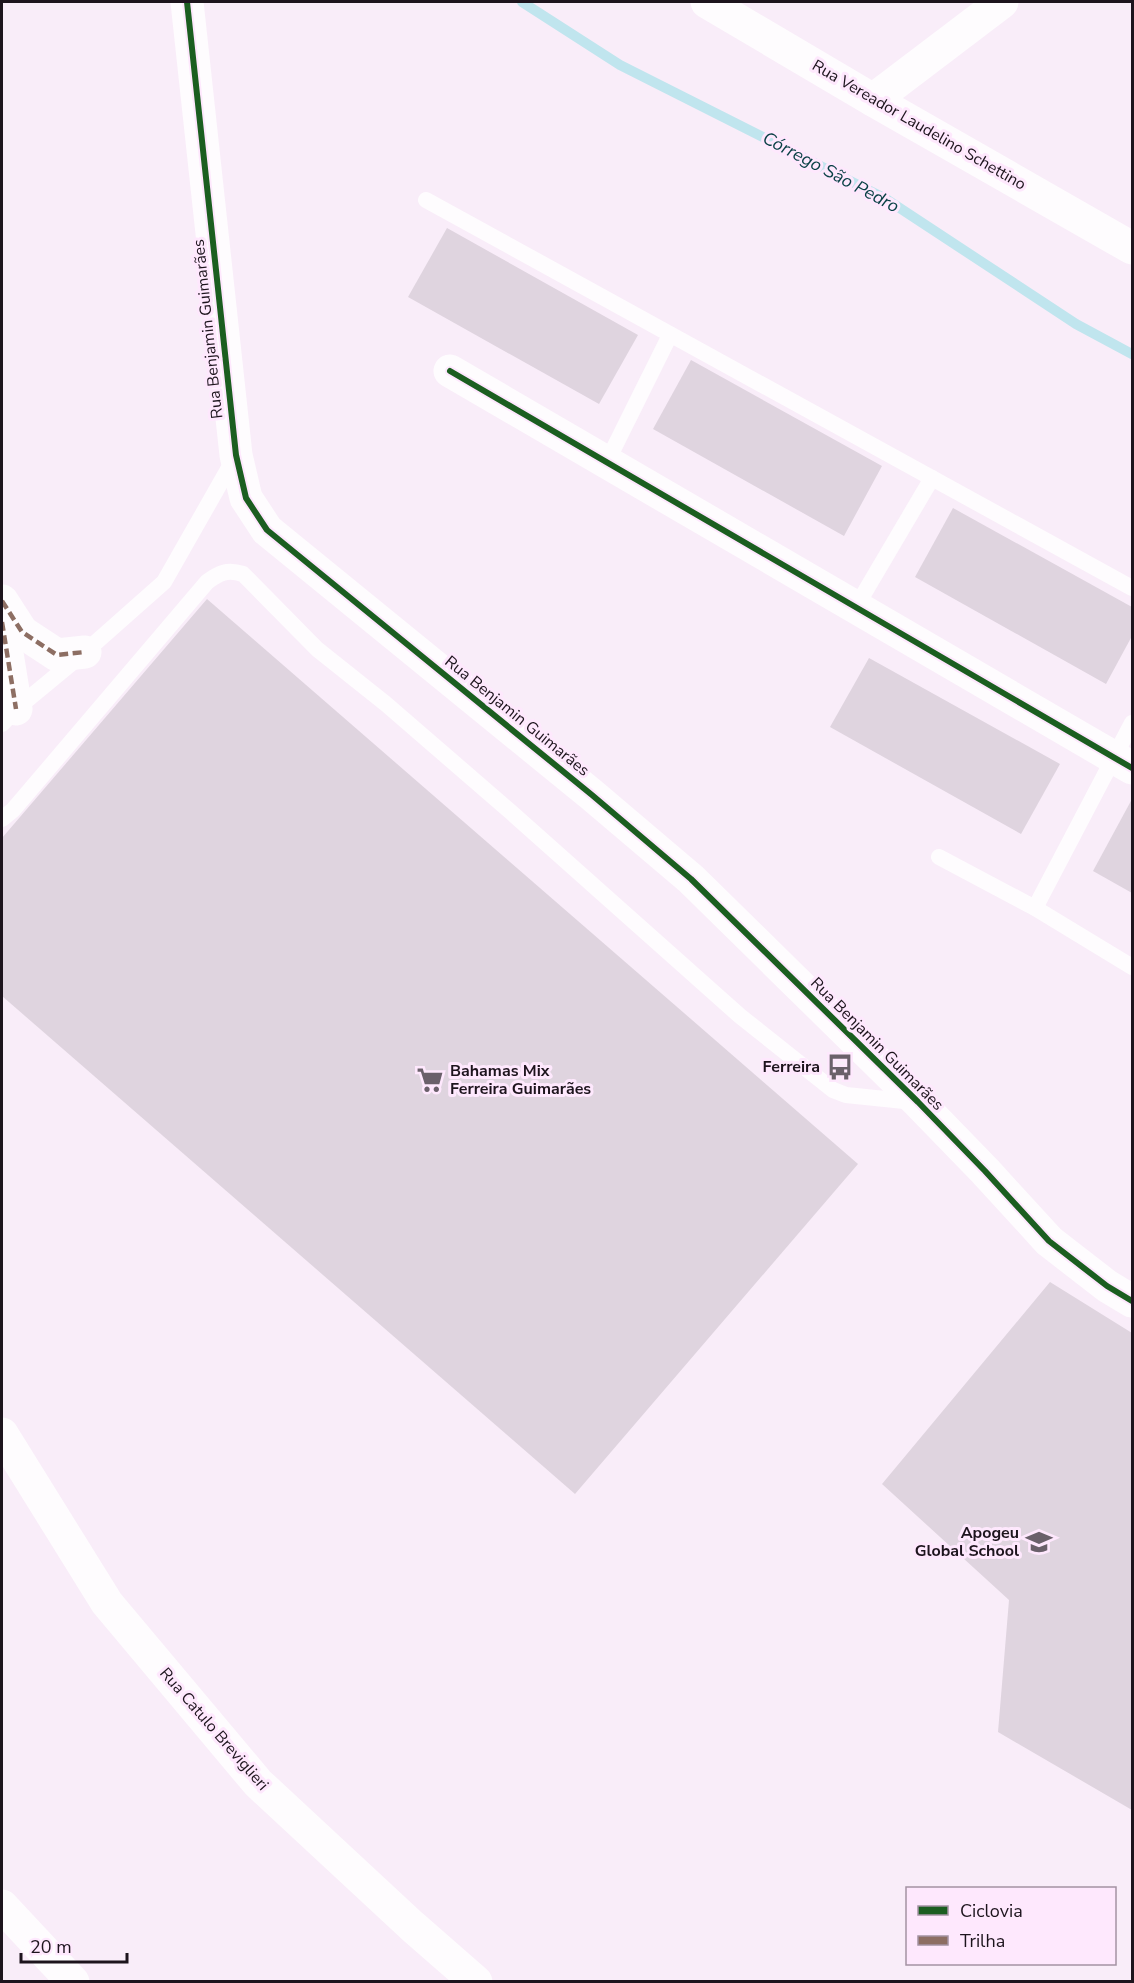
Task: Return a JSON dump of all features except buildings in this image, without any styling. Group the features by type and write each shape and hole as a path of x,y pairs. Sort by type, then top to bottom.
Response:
{"street":[{"name":"Rua Benjamin Guimarães","path":"187,2 236,455 246,498 267,530 592,795 691,879 918,1102 1049,1241 1107,1286 1132,1301"},
{"name":"Rua Vereador Laudelino Schettino","path":"707,2 1132,248"},
{"path":"873,100 1002,2"},
{"path":"450,371 1124,763"},
{"path":"2,601 22,632 57,654 85,652"},
{"path":"2,622 9,717"},
{"name":"Rua Catulo Breviglieri","path":"2,1434 107,1603 258,1783 476,1982"},
{"path":"2,1906 73,1982"}],"lane":[{"path":"426,201 1132,588"},
{"path":"607,462 670,334"},
{"path":"9,717 164,582 236,455"},
{"path":"856,608 932,478"},
{"path":"2,819 13,810 207,582 225,571 243,574 317,648 386,704 512,813 740,1016 833,1090 846,1095 918,1102"},
{"path":"1035,908 1124,763 1132,723"},
{"path":"939,857 1035,908 1132,967"}],"waterway":[{"name":"Córrego São Pedro","path":"522,2 620,65 886,199 1076,324 1132,354"}],"marked path":[{"path":"2,601 22,632 57,655 85,652"},
{"path":"2,622 16,709"}],"cycle path":[{"path":"187,2 236,455 246,498 267,530 592,795 691,879 918,1102 1049,1241 1107,1286 1132,1301"},
{"path":"450,371 1132,768"}],"place":[{"name":"Ferreira","path":"840,1067"},
{"name":"Bahamas Mix Ferreira Guimarães","path":"430,1080"},
{"name":"Apogeu Global School","path":"1039,1542"}]}
